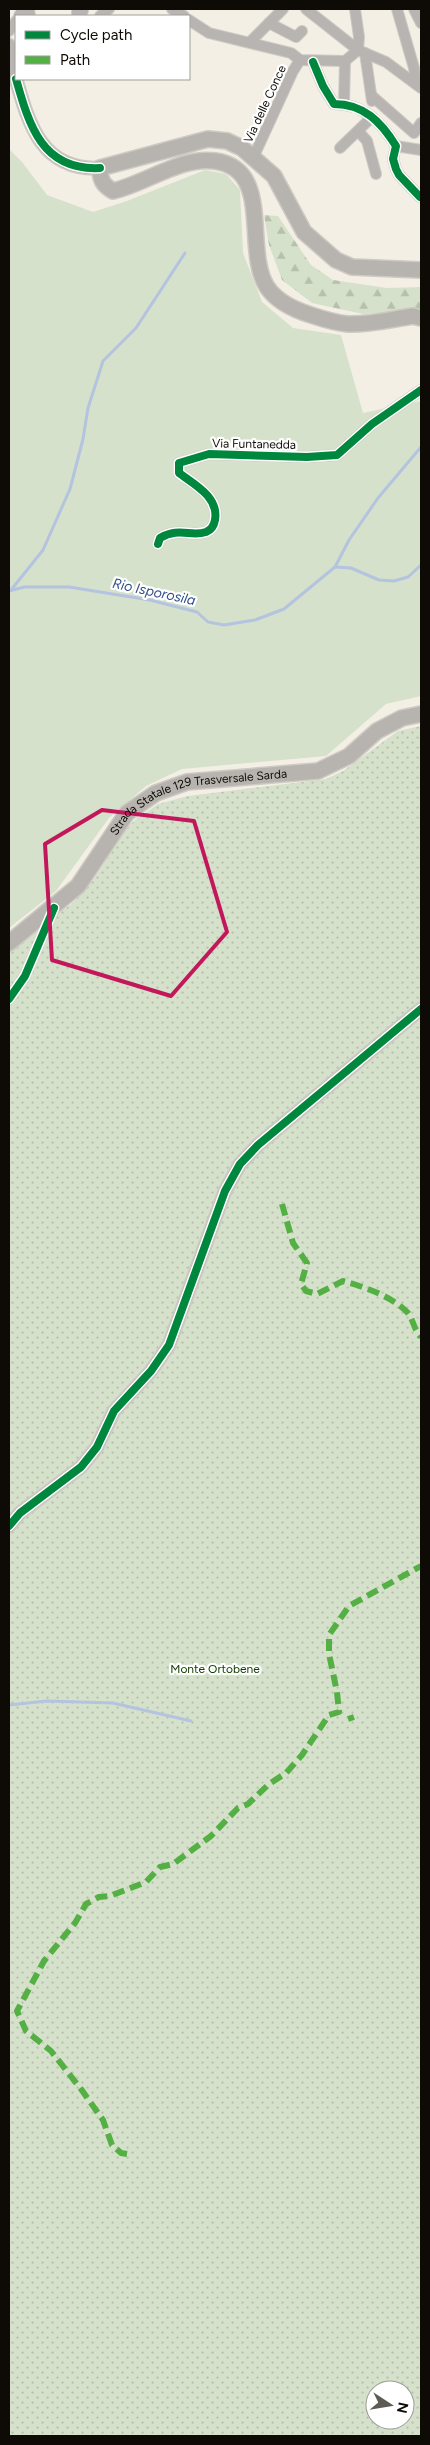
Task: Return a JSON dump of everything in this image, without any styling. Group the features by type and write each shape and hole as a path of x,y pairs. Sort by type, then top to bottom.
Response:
{"main road":[{"path":"421,270 352,267 336,260 304,232 274,176 242,148 227,141 208,139 100,168 100,178 104,185 113,191 123,189 148,176 203,160 216,161 232,166 248,181 252,196 258,260 267,287 281,301 297,311 348,324 413,316 421,318"},
{"name":"Strada Statale 129 Trasversale Sarda","path":"9,943 54,908 78,886 127,813 156,793 187,782 318,771 349,756 377,731 402,718 421,714"}],"street":[{"path":"250,42 283,9"},
{"path":"306,9 362,52 386,62 419,86"},
{"path":"340,148 358,132 371,116 372,96 354,9"},
{"path":"396,9 419,86"},
{"path":"414,9 421,23"},
{"path":"190,21 209,33 290,52 300,60 313,62 345,61 362,52"},
{"path":"269,23 296,37 302,31"},
{"path":"9,45 15,74"},
{"name":"Via delle Conce","path":"253,158 293,71 300,60"},
{"path":"344,104 345,61"},
{"path":"313,62 334,104 344,104 364,109 387,132 396,146 393,159 396,169 420,197"},
{"path":"16,80 34,132 44,145 62,161 76,168 100,168"},
{"path":"372,96 414,133 416,149 396,146"},
{"path":"414,133 421,123"},
{"path":"358,132 367,141 376,174"},
{"name":"Via Funtanedda","path":"158,544 160,538 169,533 204,533 211,529 214,523 216,514 211,498 179,473 179,463 209,454 281,454 307,457 337,455 372,424 421,390"},
{"path":"9,999 24,976 54,908"},
{"path":"9,1526 20,1514 81,1466 97,1447 114,1411 151,1371 169,1345 225,1191 240,1164 258,1145 421,1009"}],"highlighted area":[{"path":"102,810 194,821 227,932 171,996 52,960 45,844"}],"green space":[{"path":"9,149 22,162 47,195 93,212 127,201 205,170 226,174 240,190 243,253 262,302 293,328 341,335 363,413 421,401 421,696 386,704 326,756 182,769 146,786 109,818 56,891 9,928"},
{"path":"264,215 278,216 311,265 333,280 387,288 421,287 421,312 363,314 312,303 282,280 269,245"},
{"name":"Monte Ortobene","path":"421,726 421,2436 9,2436 9,948 73,903 94,879 127,828 158,804 188,796 326,779 343,771 398,731"}],"waterway":[{"path":"11,590 43,550 70,489 83,439 88,408 103,361 136,328 185,253"},
{"name":"Rio Isporosila","path":"9,591 24,587 69,587 150,600 197,612 208,622 224,625 255,620 284,609 335,567 349,540 378,498 421,447"},
{"path":"335,567 351,568 379,580 394,581 408,577 421,565"},
{"path":"9,1705 47,1701 113,1703 191,1721"}],"marked path":[{"path":"282,1204 293,1243 307,1263 301,1284 306,1291 317,1294 343,1281 369,1289 386,1297 408,1313 421,1337"},
{"path":"127,2154 121,2153 112,2145 103,2120 51,2051 26,2031 17,2011 44,1961 75,1923 86,1904 99,1897 110,1896 146,1882 160,1867 173,1864 211,1836 238,1808 248,1804 269,1784 286,1773 302,1755 329,1715 339,1712 329,1654 329,1635 349,1606 421,1566"},
{"path":"348,1719 354,1717"}],"cycle path":[{"path":"313,62 323,86 334,104 354,107 363,111 384,129 396,146 393,159 399,175 420,197"},
{"path":"16,80 26,113 33,128 41,142 51,153 64,162 80,167 100,168"},
{"path":"158,544 160,538 173,533 195,534 206,532 211,529 215,522 215,512 210,498 179,473 179,463 209,454 307,457 337,455 372,424 421,390"},
{"path":"9,999 25,976 54,908"},
{"path":"9,1526 20,1513 81,1467 97,1447 114,1411 151,1371 169,1345 225,1191 240,1164 258,1145 421,1009"}]}
